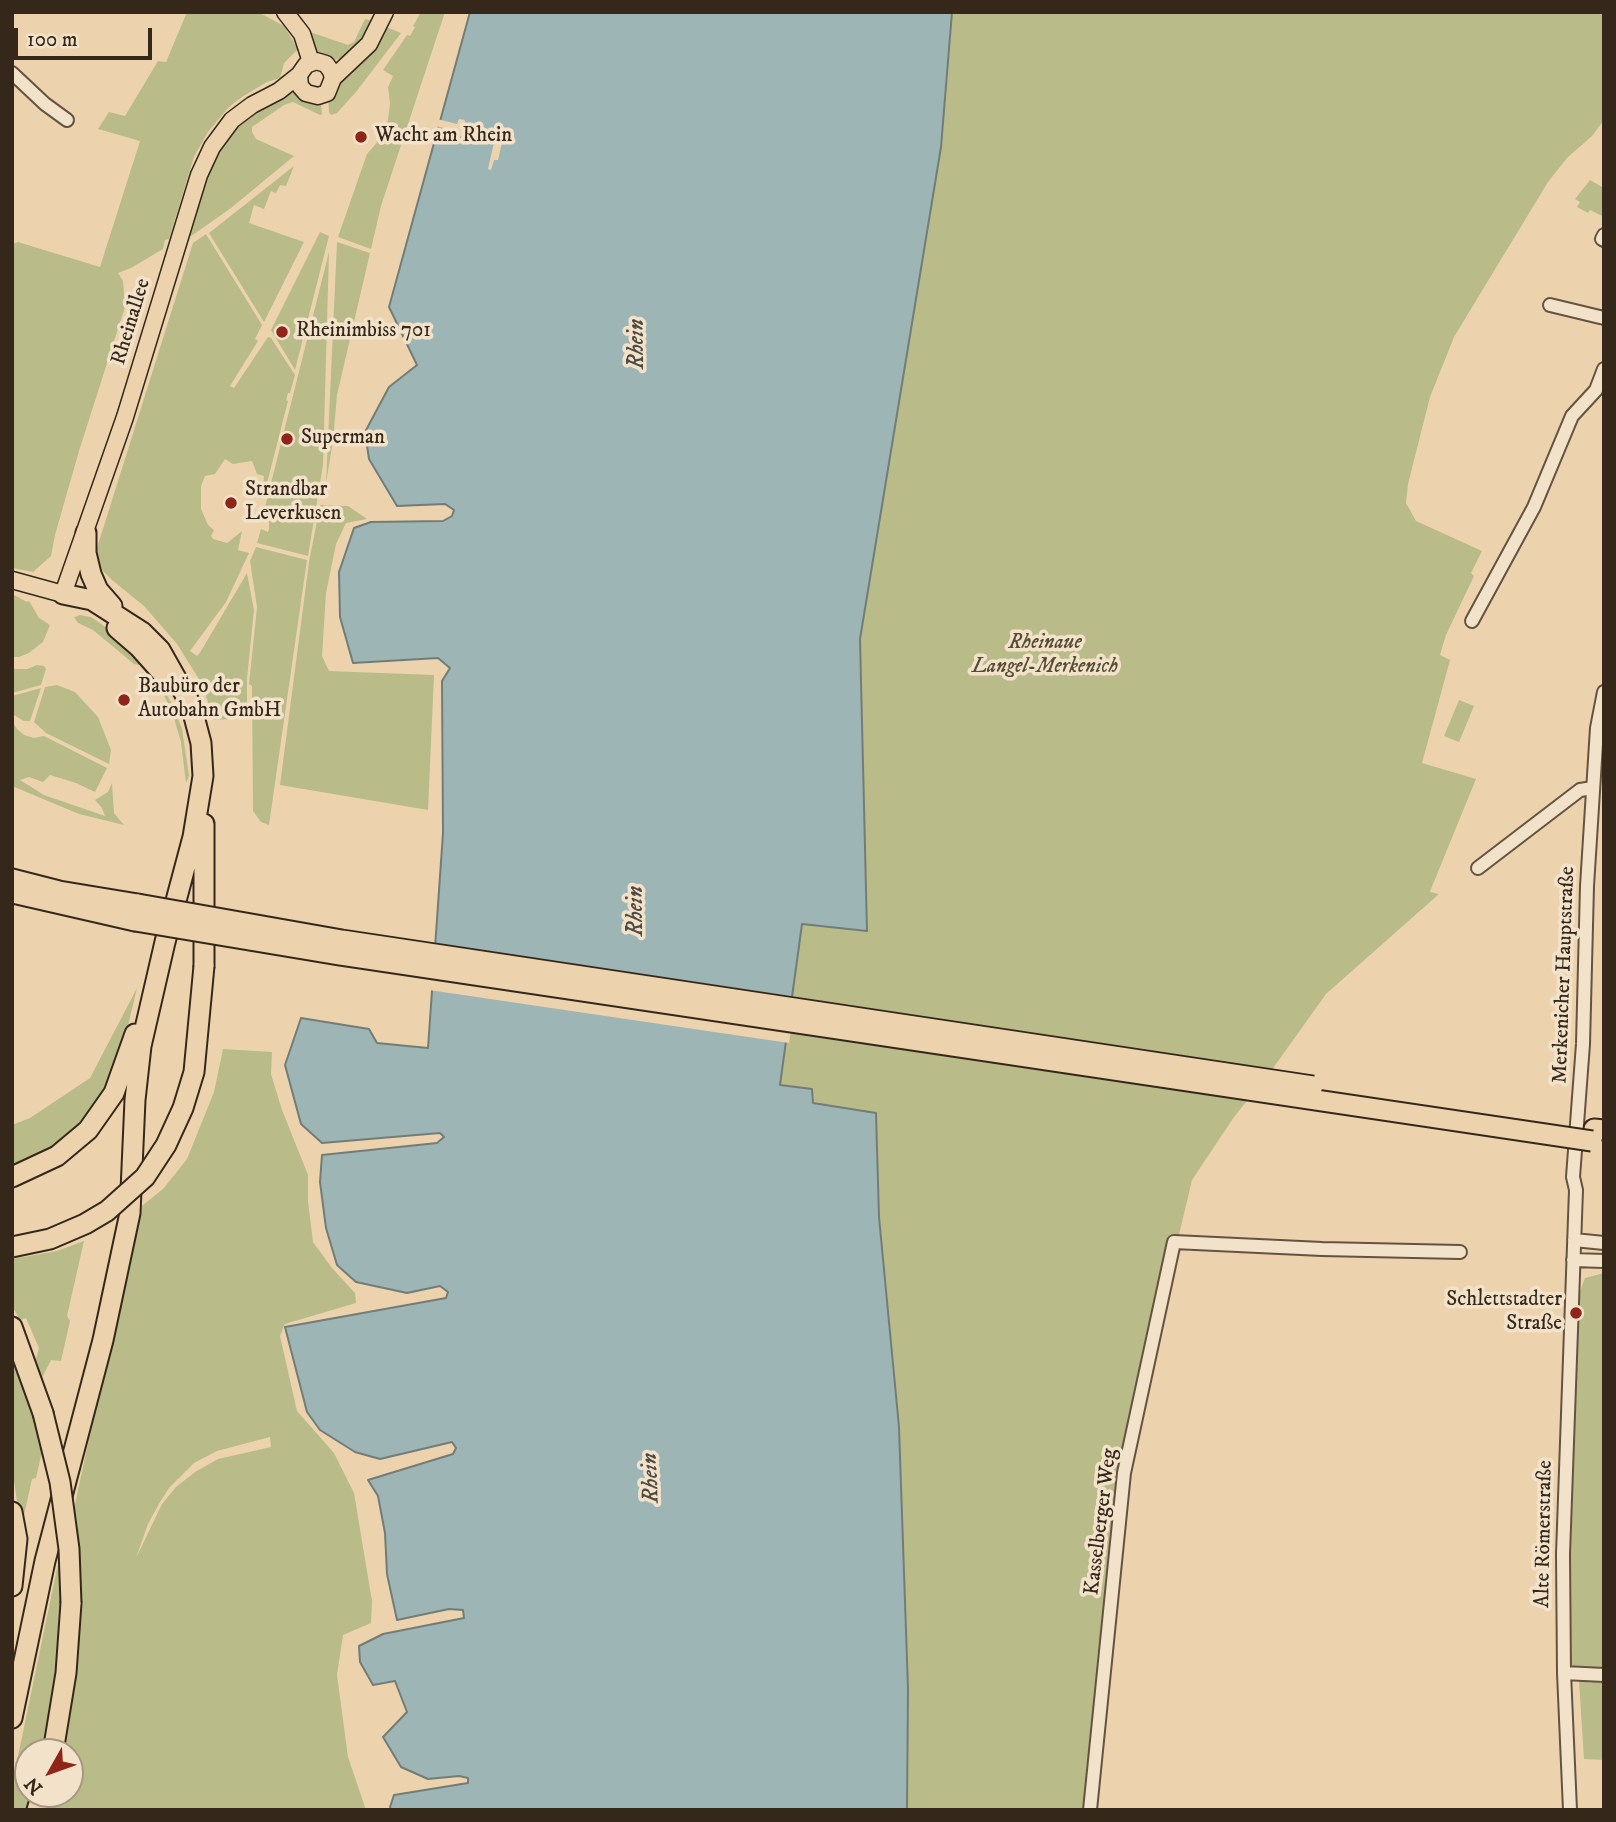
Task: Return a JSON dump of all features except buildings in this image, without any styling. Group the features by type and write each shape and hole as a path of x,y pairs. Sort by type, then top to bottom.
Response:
{"highway":[{"path":"86,533 86,553 94,582 104,598 133,626"},
{"path":"12,1247 50,1239 98,1217 145,1177 166,1145 183,1108 194,1072 204,966 201,743 186,693 151,639 92,600 63,594"},
{"path":"12,1663 62,1446 91,1367 122,1223 126,1190 129,1074 158,936 188,832 197,775 183,713 156,665 119,629 63,594"},
{"path":"12,1718 45,1561 103,1340 130,1213 135,1100 141,1046 193,837 203,776"},
{"path":"12,879 136,912"},
{"path":"12,893 136,912 380,961 1598,1136"},
{"path":"12,1177 57,1156 88,1130 114,1093 139,1020"},
{"path":"12,1327 32,1376 43,1413 62,1494 69,1549 71,1603 66,1673 55,1738"},
{"path":"12,1512 17,1539 12,1586"}],"main road":[{"path":"285,12 302,34 311,62"},
{"name":"Rheinallee","path":"63,594 125,417 199,175 212,147 232,120 252,105 279,91 301,82 309,95 322,95 330,89 331,73 352,60 369,44 385,12"},
{"path":"301,82 306,65 311,62 321,62 331,73"},
{"path":"12,580 63,594"}],"street":[{"path":"12,73 45,104 67,120"},
{"path":"1550,305 1604,318"},
{"path":"1472,621 1534,507 1572,416 1596,390 1604,369"},
{"name":"Merkenicher Hauptstraße","path":"1573,1260 1576,1191 1573,1177 1583,1044 1587,886 1598,802 1593,788 1597,728 1604,692"},
{"path":"1478,868 1580,790 1593,788"},
{"path":"1574,1240 1604,1243"},
{"name":"Kasselberger Weg","path":"1090,1810 1124,1473 1174,1242 1322,1250 1460,1252"},
{"path":"1573,1260 1604,1261"},
{"name":"Alte Römerstraße","path":"1570,1810 1564,1673 1563,1543 1573,1260"},
{"path":"1564,1673 1604,1675"}],"green space":[{"path":"187,12 258,12 284,26 298,49 284,63 280,78 267,82 242,97 229,107 208,132 194,157 169,239 165,240 163,249 118,273 123,281 125,307 79,451 51,556 33,572 12,568 12,244 18,242 100,267 140,141 98,129 109,112 125,116 158,61 166,62"},
{"path":"421,12 445,12 381,206 371,249 338,237 367,154 380,139 388,120 388,87 393,76 383,70 407,35 410,36"},
{"name":"Rheinaue Langel-Merkenich","path":"740,12 1604,12 1604,120 1548,182 1454,337 1430,397 1408,484 1406,503 1416,521 1482,551 1440,655 1450,660 1422,763 1476,779 1430,892 1439,894 1326,994 1234,1117 1192,1180 1169,1277 1129,1475 1086,1810 675,1810"},
{"path":"365,19 374,21 355,49 345,57 331,61 318,55 310,32 348,45 354,42"},
{"path":"386,27 401,33 356,92 337,113 331,115 328,96 338,79"},
{"path":"293,93 317,99 321,104 322,114 293,102 284,105 252,127 252,132 256,139 294,156 231,208 187,239 199,190 215,152 238,122 279,96"},
{"path":"294,166 286,186 280,185 276,193 271,191 264,209 254,205 249,223 304,242 264,322 209,233"},
{"path":"1590,180 1604,188 1604,217 1577,207 1580,202 1575,199"},
{"path":"320,232 329,236 295,370 271,330"},
{"path":"206,234 262,325 255,339 258,341 230,386 234,388 268,337 295,375 286,400 288,401 264,495 258,498 264,476 257,474 252,461 233,464 225,459 215,474 205,476 201,486 201,509 208,525 214,530 211,536 213,539 227,543 242,531 238,550 249,553 226,602 190,651 197,656 201,651 247,573 254,610 247,679 247,718 214,720 202,684 177,644 144,606 102,570 96,551 193,243"},
{"path":"337,242 370,253 337,395 326,483"},
{"path":"329,252 323,465 308,556 257,543 261,529 268,532 269,529 264,511"},
{"path":"320,505 348,506 367,519 346,523 336,544 326,593 322,656 329,671 434,675 428,810 280,785 309,562"},
{"path":"256,547 307,560 269,825 261,822 253,811 252,686 249,684 257,607 250,561"},
{"path":"12,594 29,601 39,618 50,625 43,642 19,657 12,657"},
{"path":"74,617 91,617 117,635 156,675 182,729 189,776 186,783 181,742 162,691 140,665 134,664 93,630 78,623"},
{"path":"37,665 46,669 41,685 12,693 12,669 27,669"},
{"path":"57,685 75,692 98,717 111,750 109,764 46,733 34,722 45,687"},
{"path":"41,688 30,721 24,721 12,714 12,696"},
{"path":"1459,700 1474,706 1459,742 1444,736"},
{"path":"12,721 24,735 34,738 44,736 107,768 95,792 50,775 43,782 29,777 20,780 44,795 105,816 95,800 108,792 112,783 114,813 124,825 79,814 12,786"},
{"path":"137,988 122,1051 110,1081 90,1114 66,1139 42,1155 12,1169 12,1125 30,1118 90,1078"},
{"path":"223,1049 272,1052 271,1074 308,1175 313,1242 355,1293 356,1303 285,1324 280,1336 297,1411 334,1453 354,1493 372,1601 371,1623 343,1635 337,1675 348,1757 366,1810 46,1810 84,1808 84,1738 62,1738 78,1553 74,1509 138,1209 163,1189 187,1159 214,1092","holes":["270,1437 271,1447 218,1459 176,1487 162,1504 136,1558 148,1524 160,1502 169,1488 194,1463 217,1451"]},
{"path":"84,1241 67,1316 70,1321 61,1361 51,1360 42,1378 36,1359 39,1348 26,1318 20,1320 12,1306 12,1259 57,1251"},
{"path":"1604,1273 1604,1670 1571,1669 1571,1509 1579,1294 1585,1278"},
{"path":"12,1360 33,1408 43,1447 36,1478 32,1479 21,1529 12,1467"},
{"path":"60,1554 63,1620 49,1738 22,1738"},
{"path":"1579,1681 1604,1682 1604,1760 1584,1759"},
{"path":"14,1775 14,1808 31,1810 12,1810"}],"water":[{"name":"Rhein","path":"470,12 952,12 941,147 860,639 867,931 802,924 780,1085 812,1089 813,1103 876,1113 879,1217 899,1427 908,1689 907,1810 391,1810 390,1807 394,1795 468,1783 468,1778 459,1776 428,1779 401,1767 383,1737 407,1712 395,1681 373,1685 360,1662 359,1646 383,1634 464,1618 463,1610 449,1609 397,1620 387,1574 385,1533 378,1496 368,1480 453,1454 456,1448 452,1442 380,1459 355,1452 320,1430 307,1412 285,1327 446,1298 448,1292 440,1286 407,1293 356,1282 337,1265 326,1228 320,1182 322,1155 437,1143 444,1137 440,1133 322,1143 301,1124 285,1065 301,1018 369,1029 377,1043 428,1048 443,833 442,681 450,668 438,658 353,663 340,617 339,572 354,528 371,522 443,521 452,516 454,510 445,504 397,506 369,459 365,432 389,387 417,365 389,307"}],"pier":[{"path":"437,119 457,124 459,119 465,120 464,125 495,133 497,128 505,130 498,160 494,160 491,170 488,169 495,138 464,131 462,137 453,135 453,130 435,126"},
{"path":"432,943 796,997 789,1043 429,990"}],"place":[{"name":"Wacht am Rhein","path":"361,137"},
{"name":"Rheinimbiss 701","path":"282,332"},
{"name":"Superman","path":"287,439"},
{"name":"Strandbar Leverkusen","path":"231,503"},
{"name":"Baubüro der Autobahn GmbH","path":"124,700"},
{"name":"Schlettstadter Straße","path":"1576,1313"}]}
